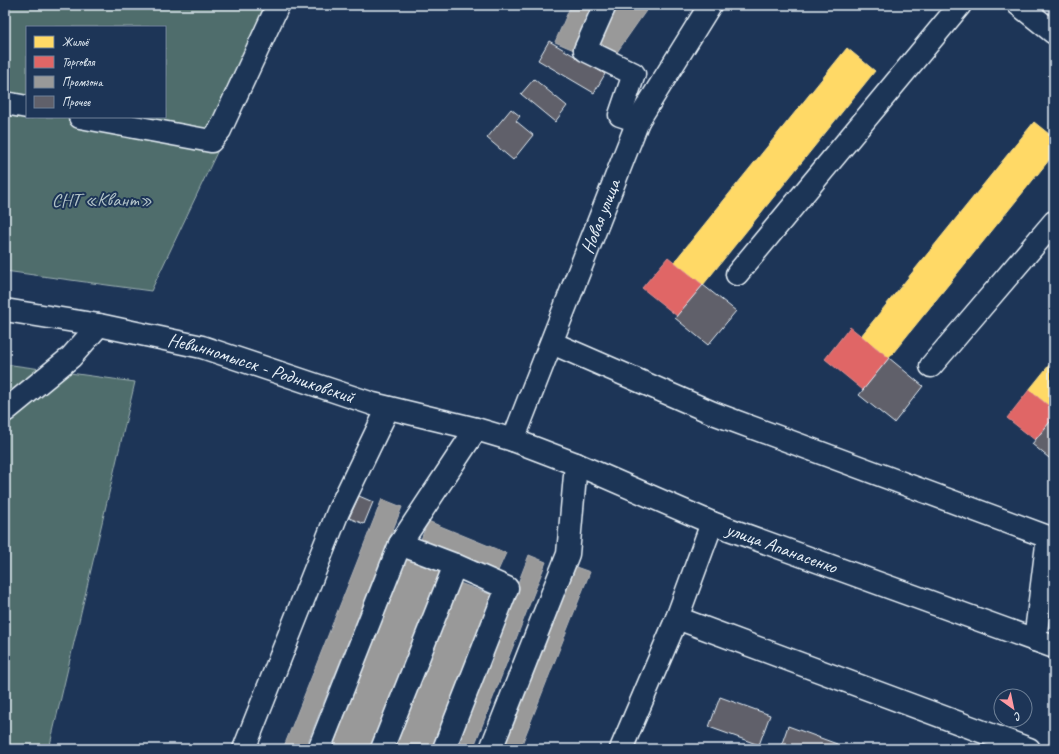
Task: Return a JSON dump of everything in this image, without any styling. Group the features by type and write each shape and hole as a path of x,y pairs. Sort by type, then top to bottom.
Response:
{"street":[{"path":"85,118 211,141 220,130 278,5"},
{"path":"605,5 585,50 634,74 620,115 638,121"},
{"name":"Новая улица","path":"513,440 638,121 710,5"},
{"path":"737,274 960,5"},
{"path":"1019,5 1054,33"},
{"path":"5,103 26,107"},
{"path":"931,366 1054,222"},
{"name":"Невинномысск - Родниковский","path":"5,310 98,325 202,347 380,406 476,429 513,440"},
{"path":"5,411 71,357 98,325"},
{"path":"552,343 713,413 1048,537 1045,644"},
{"path":"244,749 380,406"},
{"path":"319,749 400,544 476,429"},
{"name":"улица Апанасенко","path":"513,440 576,464 712,523 1045,644"},
{"path":"490,749 568,554 576,464"},
{"path":"621,749 677,618 712,523"},
{"path":"400,544 455,565 507,588 444,749"},
{"path":"382,749 455,565"},
{"path":"677,618 1029,749"}],"green space":[{"name":"СНТ «Квант»","path":"5,5 287,5 151,291 5,271"},
{"path":"5,364 135,382 49,749 5,749"}],"building: Жильё":[{"path":"847,48 875,71 703,285 674,262"},
{"path":"1034,122 1054,138 1054,154 889,358 861,336"},
{"path":"1054,359 1054,410 1029,390"}],"building: Торговля":[{"path":"668,257 703,285 677,316 642,288"},
{"path":"850,327 889,358 863,390 825,359"},
{"path":"1029,390 1054,410 1054,417 1035,440 1007,418"}],"building: Промзона":[{"path":"571,5 593,5 574,50 555,42"},
{"path":"621,5 650,5 615,55 595,41"},
{"path":"382,499 402,507 305,749 283,749"},
{"path":"428,521 506,553 497,573 420,542"},
{"path":"529,555 546,562 473,749 453,749"},
{"path":"406,557 440,570 369,749 330,749"},
{"path":"573,566 590,572 520,749 501,749"},
{"path":"457,582 492,595 431,749 392,749"}],"building: Прочее":[{"path":"549,41 605,74 594,93 538,60"},
{"path":"534,79 567,106 555,122 521,94"},
{"path":"511,109 520,116 516,121 533,135 513,160 487,138"},
{"path":"703,285 736,311 708,345 675,318"},
{"path":"889,358 923,386 894,423 859,395"},
{"path":"1054,417 1054,462 1032,444"},
{"path":"359,496 373,502 364,524 349,518"},
{"path":"720,697 770,715 759,745 709,727"},
{"path":"788,726 837,744 835,749 780,749"}]}
